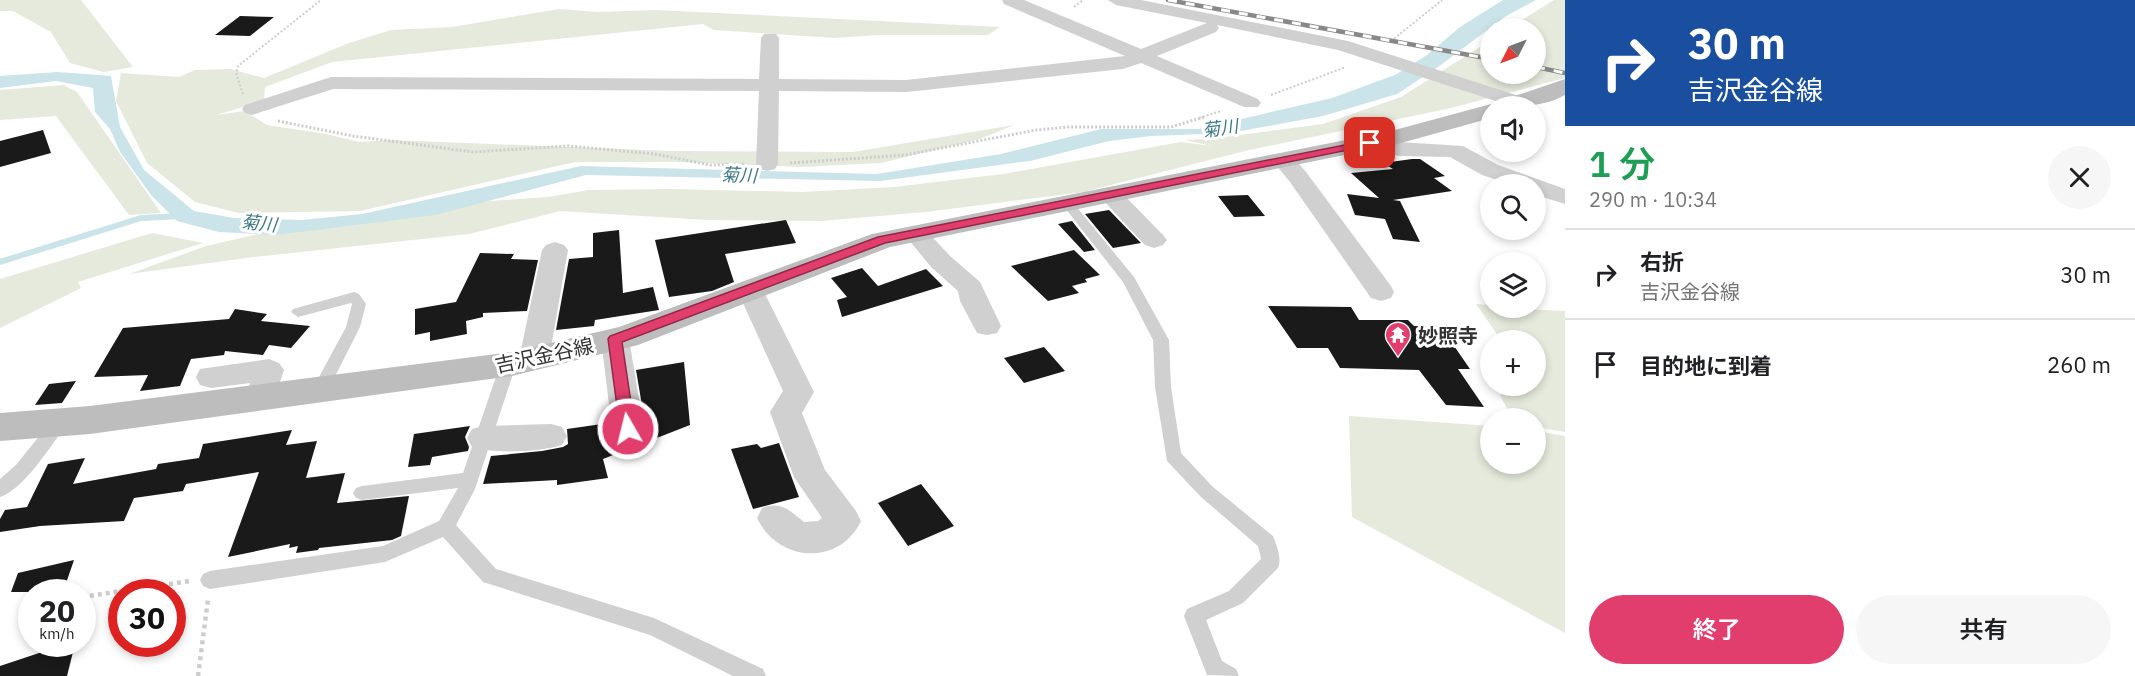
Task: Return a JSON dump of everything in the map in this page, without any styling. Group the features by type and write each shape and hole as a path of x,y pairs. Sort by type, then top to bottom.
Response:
{"main road":[{"path":"1546,97 1561,93"},
{"name":"吉沢金谷線","path":"0,427 261,398 521,362 615,339 882,240 1370,143 1480,114"}],"street":[{"path":"1010,0 1251,103"},
{"path":"1116,0 1370,52 1491,96"},
{"path":"252,109 331,83 924,85 1123,63 1210,28"},
{"path":"767,164 770,38"},
{"path":"1370,143 1399,148 1455,151 1501,174"},
{"path":"1283,160 1298,177 1381,292"},
{"path":"1546,190 1565,197"},
{"path":"1110,194 1154,240"},
{"path":"915,233 940,262 971,288 974,301 987,326"},
{"path":"521,362 555,250"},
{"path":"750,290 799,392 786,412 811,477 843,521 826,536 797,538 774,518"},
{"path":"615,339 628,429"},
{"path":"211,377 269,370 261,398"},
{"path":"483,438 550,436"}],"lane":[{"path":"1067,203 1129,280 1161,340 1163,387 1173,456 1207,492 1266,542 1271,562 1236,597 1194,616 1214,668 1228,676"},
{"path":"298,312 354,297 360,304 353,327 320,390"},
{"path":"210,580 385,554 446,528 469,479 483,438 521,362"},
{"path":"0,490 22,470 59,422"},
{"path":"362,493 469,479"},
{"path":"446,528 490,576 654,627 755,676"}],"path":[{"path":"321,0 238,66 236,73 252,109 271,120 353,136 473,152 569,147 655,154 710,165 848,161 905,155 1036,130 1068,127 1171,127 1251,103"},
{"path":"96,595 212,578 198,676"}],"shaded area":[{"path":"0,0 81,0 133,67 104,72 70,63 51,32 13,11 0,11"},
{"path":"1554,0 1565,0 1565,78 1546,83 1546,18 1525,18"},
{"path":"559,9 597,12 655,10 1000,27 988,35 879,35 834,38 714,30 703,24 332,62 265,87 264,101 216,115 244,111 267,125 326,134 359,142 391,140 671,151 853,152 1014,125 980,139 881,163 801,167 678,162 575,162 360,211 239,213 195,202 147,163 116,101 121,73 179,77 195,70 230,69 264,78 349,43 391,30 452,27"},
{"path":"1480,47 1480,84 1542,84 1497,96 1480,96 1480,100 1451,108 1245,151 1083,192 926,212 821,221 707,220 560,211 469,234 254,257 129,274 206,246 258,234 395,212 548,197 589,190 802,192 894,187 1003,174 1181,142 1212,146 1184,140 1323,124 1401,97"},
{"path":"64,85 77,92 161,213 129,215 56,116 0,120 0,90"},
{"path":"152,233 203,243 78,282 81,288 0,328 0,279"},
{"path":"1546,310 1565,311 1565,432 1546,429 1546,408 1507,408 1501,396 1546,396 1546,330 1494,330 1486,318 1546,318"},
{"path":"1349,416 1480,425 1480,474 1546,474 1546,433 1565,436 1565,633 1352,517"}],"water":[{"name":"菊川","path":"1503,0 1536,0 1503,18 1480,18 1480,36 1397,94 1323,116 1230,133 1151,136 1109,141 1030,161 880,181 586,175 435,215 276,235 219,232 177,221 151,195 120,152 110,129 95,112 93,88 56,81 0,88 0,76 58,72 111,76 120,127 144,170 194,211 234,218 302,220 362,214 581,166 877,174 1001,154 1101,129 1198,129 1332,98 1395,75 1427,55 1460,27"}],"building":[{"path":"240,16 274,17 250,36 215,35"},
{"path":"43,130 51,153 0,167 0,141"},
{"path":"1420,159 1445,176 1434,178 1452,191 1393,200 1400,201 1420,242 1393,239 1385,219 1355,215 1347,194 1379,198 1351,173 1393,169 1383,163"},
{"path":"1248,195 1265,216 1234,217 1218,196"},
{"path":"1109,210 1141,243 1113,248 1085,214"},
{"path":"786,220 796,243 725,254 734,282 712,291 669,297 655,240"},
{"path":"1072,221 1095,250 1084,252 1058,224"},
{"path":"619,230 623,293 653,287 659,310 595,320 594,326 556,330 569,259 593,257 593,233"},
{"path":"1074,250 1100,275 1072,286 1079,293 1048,301 1011,266"},
{"path":"480,253 514,254 511,259 538,260 527,311 483,313 483,317 466,321 467,334 430,341 430,332 415,335 415,309 456,302"},
{"path":"862,268 878,286 926,269 943,286 842,317 837,300 847,297 831,278"},
{"name":"妙照寺","path":"1268,306 1351,307 1359,320 1408,320 1414,326 1441,327 1470,369 1458,369 1484,407 1446,405 1419,370 1340,368 1328,348 1297,348"},
{"path":"235,309 267,314 261,321 310,326 291,348 269,345 263,355 225,351 224,355 191,359 180,386 140,391 148,375 94,377 123,328 229,319"},
{"path":"1044,347 1065,371 1024,383 1004,358"},
{"path":"684,362 690,425 603,459 608,478 557,485 557,480 483,484 491,456 563,447 568,444 567,429 609,423 616,440 627,443 640,440 646,429 636,370"},
{"path":"76,381 62,403 35,405 49,384"},
{"path":"470,426 465,437 469,447 468,451 432,457 430,465 408,467 414,434"},
{"path":"292,430 286,445 317,441 306,478 345,473 337,503 409,496 401,536 392,540 319,548 296,553 298,546 289,548 290,544 228,557 259,472 186,484 183,491 134,498 124,521 40,526 0,532 0,519 5,510 27,507 48,464 85,458 73,484 156,469 158,464 199,458 203,444"},
{"path":"779,443 799,497 753,509 731,449 757,444 761,448"},
{"path":"921,484 954,526 908,546 878,503"},
{"path":"74,560 67,579 18,579 18,592 11,592 18,573"},
{"path":"27,657 72,657 67,676 0,676 0,666"}],"waterway":[{"path":"0,262 141,218 181,216"}],"railway":[{"path":"1168,0 1480,57"},
{"path":"1546,69 1565,73"}],"place":[{"name":"妙照寺","path":"1398,358"}],"route":[{"path":"628,429 615,339 626,337 882,240 1370,143"}]}
